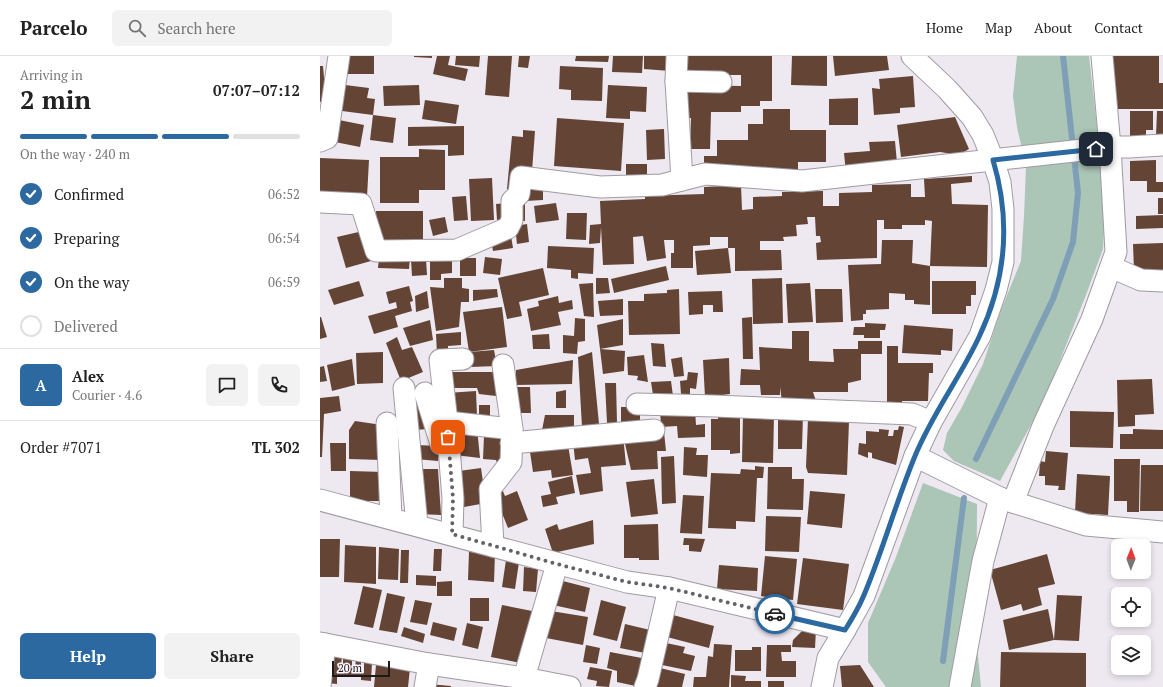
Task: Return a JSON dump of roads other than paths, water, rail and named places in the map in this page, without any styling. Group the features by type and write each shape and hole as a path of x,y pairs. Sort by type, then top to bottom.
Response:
{"street":[{"path":"320,141 327,138 339,56"},
{"path":"677,56 676,81 682,180"},
{"path":"822,687 828,658 864,596 915,456 931,422 980,336 1003,262 1003,209 1000,182 983,135 972,117 947,89 912,56"},
{"path":"960,687 982,561 1007,500 1092,319 1116,252 1110,147 1102,56"},
{"path":"676,81 721,82"},
{"path":"320,202 361,204 376,251 457,250 508,228 512,220 512,200 519,194 521,177 600,187 662,185 705,174 802,181 1110,147 1129,148 1163,145"},
{"path":"1111,267 1141,280 1163,281"},
{"path":"452,534 453,498 440,360 464,359"},
{"path":"493,546 490,489 511,462 511,436 503,365"},
{"path":"404,388 417,525"},
{"path":"425,393 442,447 453,498"},
{"path":"637,404 912,414 931,422"},
{"path":"447,422 511,436 654,430"},
{"path":"387,423 391,518"},
{"path":"915,456 1007,500 1086,525 1163,532"},
{"path":"320,500 452,534 627,582 669,588 845,630"},
{"path":"524,682 557,564"},
{"path":"645,687 669,588"},
{"path":"320,686 322,644 524,682 570,687"},
{"path":"425,687 428,664"}],"waterway":[{"path":"976,459 1053,299 1073,242 1078,193 1063,56"},
{"path":"943,661 964,498"}]}
